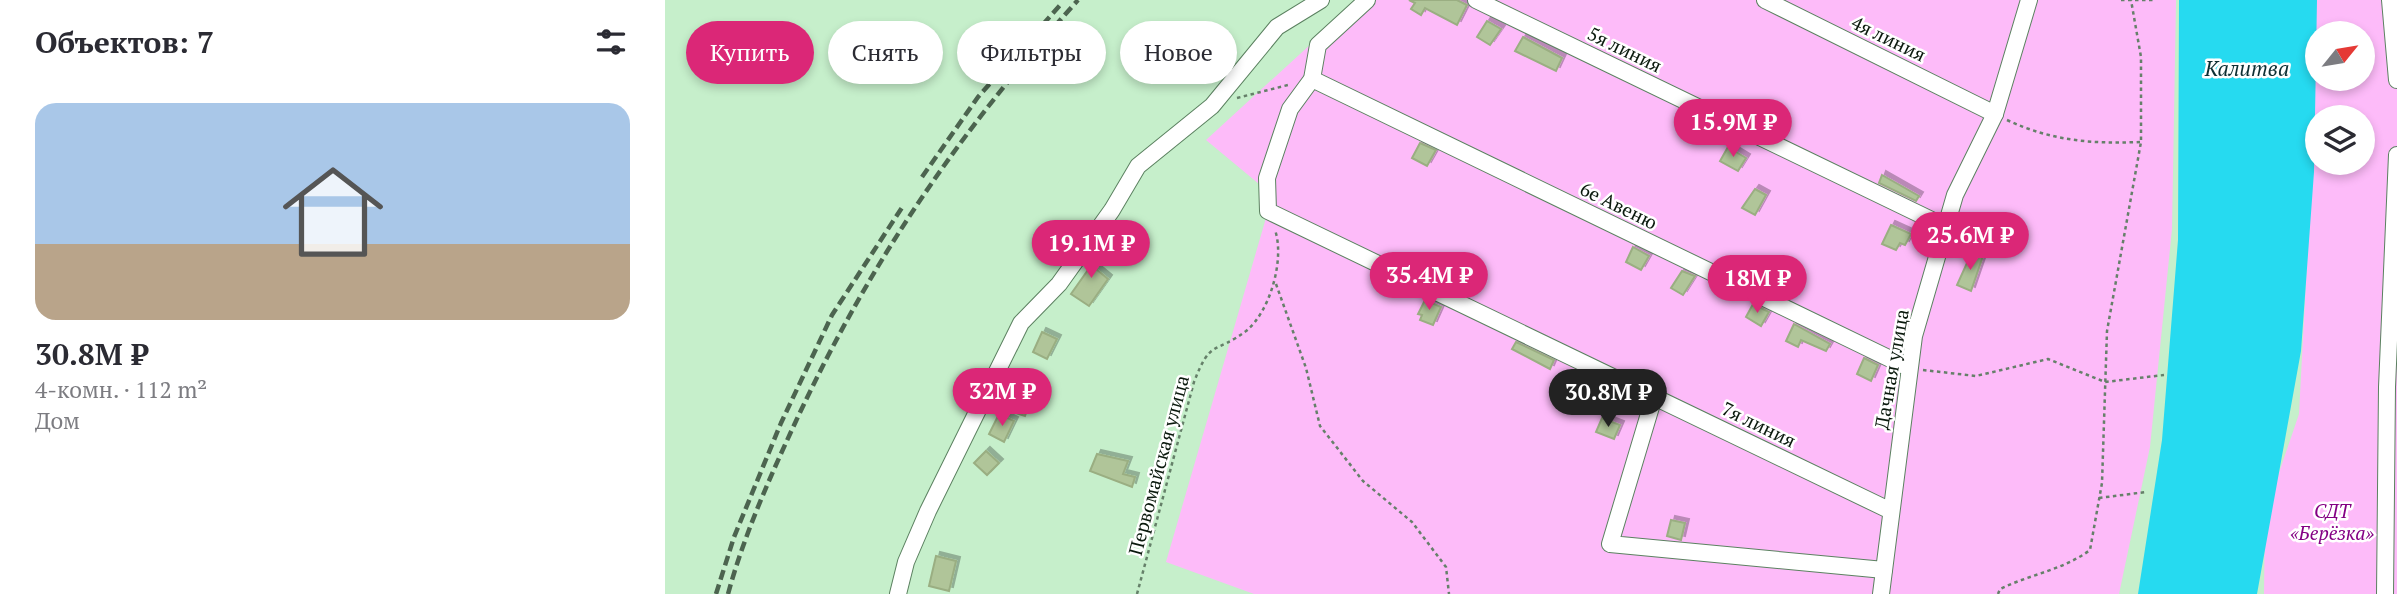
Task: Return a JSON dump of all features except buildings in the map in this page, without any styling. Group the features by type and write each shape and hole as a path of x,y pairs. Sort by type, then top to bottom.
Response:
{"street":[{"path":"898,594 906,562 928,511 1021,323 1059,284 1112,210 1138,166 1213,104 1277,27 1321,0"},
{"path":"1268,211 1267,178 1290,109 1311,79 1318,45 1367,0"},
{"name":"5я линия","path":"1476,0 1946,227"},
{"name":"4я линия","path":"1765,0 1994,114"},
{"name":"Дачная улица","path":"1881,594 1914,337 1955,195 1994,114 2029,0"},
{"path":"2390,0 2397,80"},
{"name":"6е Авеню","path":"1311,79 1909,368"},
{"path":"2385,594 2387,387 2397,155"},
{"name":"7я линия","path":"1268,211 1891,510"},
{"path":"1654,397 1610,544 1884,570"}],"path":[{"path":"2121,0 2153,0"},
{"path":"1998,594 2000,589 2025,577 2069,566 2090,550 2105,442 2105,382 2111,305 2141,142 2141,57 2131,1"},
{"path":"1213,104 1289,85"},
{"path":"1994,114 2031,131 2091,144 2141,142"},
{"name":"Первомайская улица","path":"1136,594 1193,382 1205,354 1248,330 1276,284 1278,240 1268,211"},
{"path":"1276,284 1306,368 1320,426 1363,481 1412,522 1446,567 1449,594"},
{"path":"1909,368 1976,376 2048,359 2105,382 2164,375"},
{"path":"2099,498 2146,492"}],"green space":[{"path":"1359,0 2176,0 2172,229 2150,447 2119,594 1254,594 1166,562 1268,211 1259,184 1206,140"},
{"name":"СДТ «Берёзка»","path":"2310,0 2397,0 2397,594 2264,594 2265,514 2299,414 2310,175 2375,175 2375,105 2310,105 2310,91 2375,91 2375,21 2310,21"}],"water":[{"name":"Калитва","path":"2179,0 2317,0 2317,21 2305,21 2305,91 2315,91 2315,105 2305,105 2305,175 2314,175 2301,351 2257,594 2138,594 2162,440 2178,240"}],"railway":[{"path":"728,594 750,528 777,463 855,306 887,252 956,149 994,99 1078,0"},
{"path":"922,177 978,97 1062,3"},
{"path":"716,594 734,537 781,423 832,315 903,206"}]}
